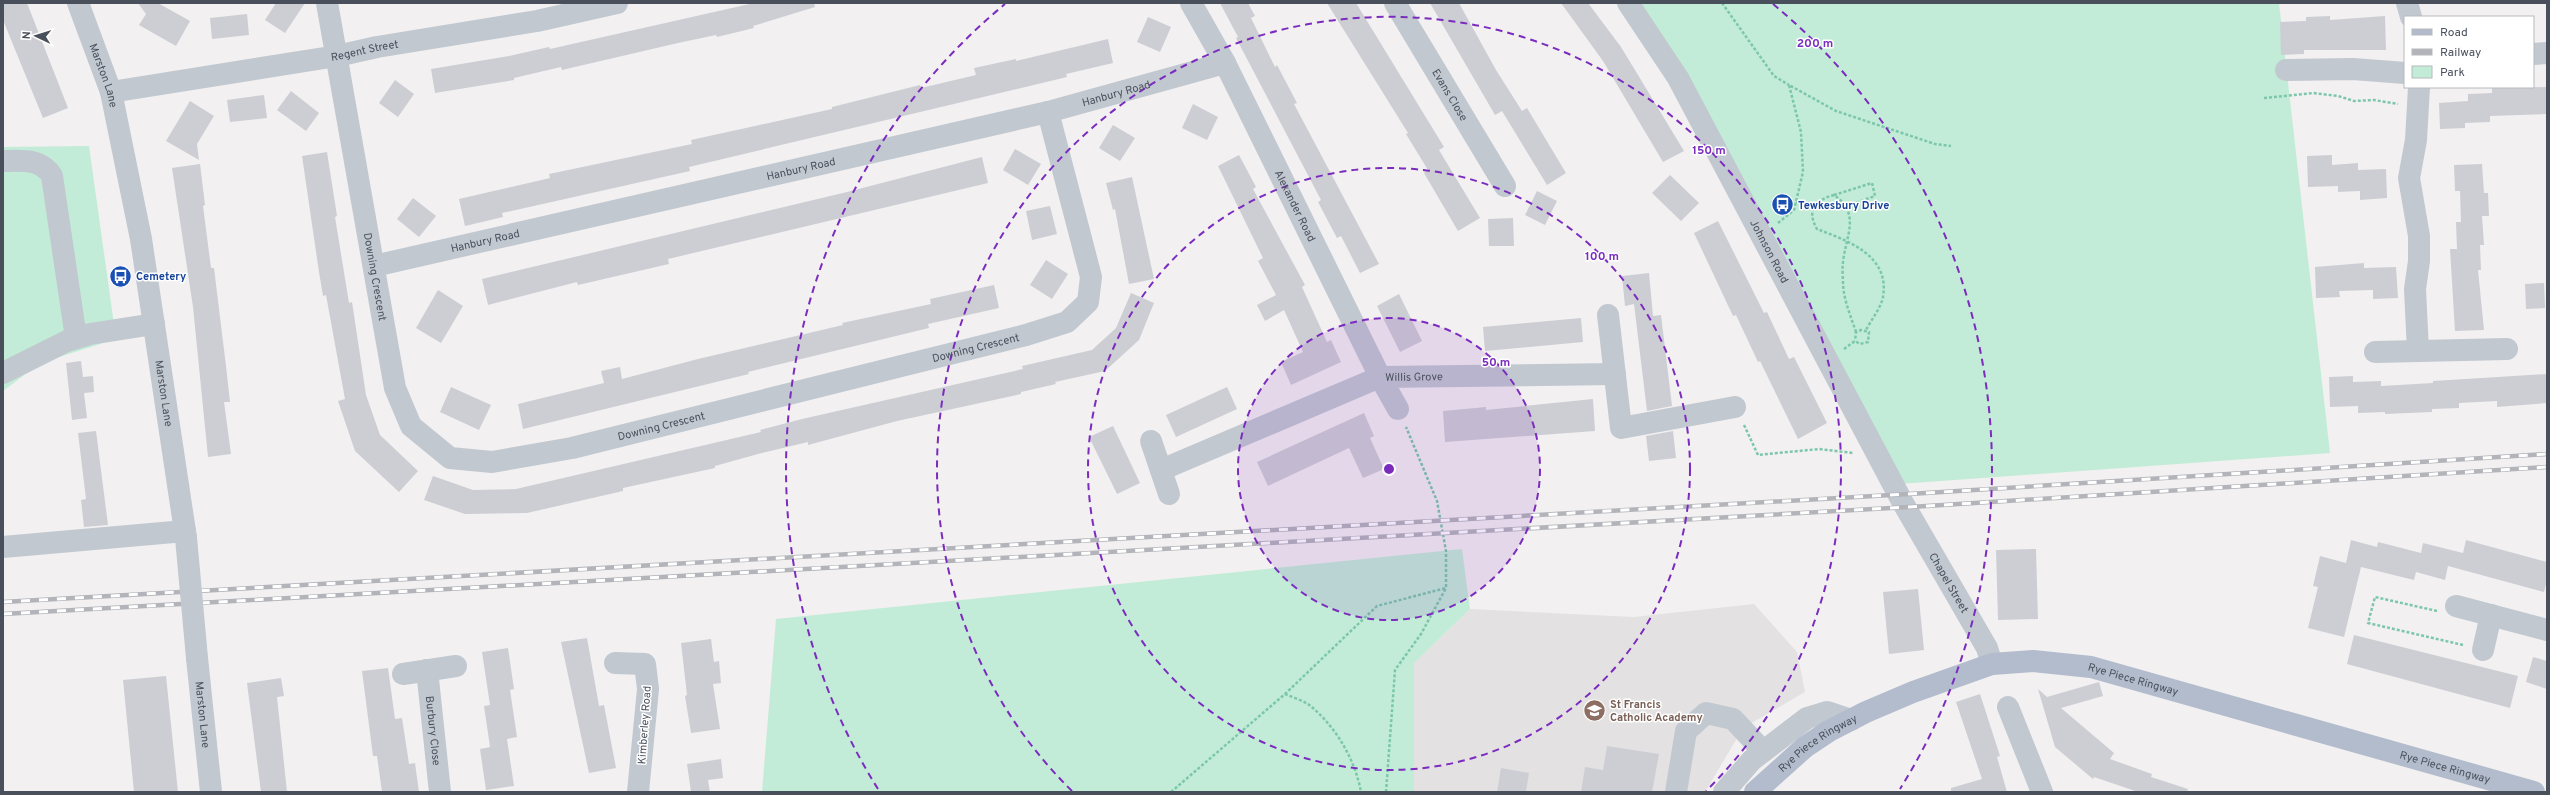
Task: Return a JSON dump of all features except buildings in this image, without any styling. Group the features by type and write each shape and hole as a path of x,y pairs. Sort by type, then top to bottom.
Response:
{"main road":[{"name":"Rye Piece Ringway","path":"1755,792 1805,747 1851,720 1913,692 1992,664 2033,661 2091,668 2534,792"}],"street":[{"name":"Marston Lane","path":"78,3 111,92 141,239 186,534 211,792"},
{"name":"Downing Crescent","path":"326,3 337,56 395,388 411,426 450,458 492,462 572,448 1019,337 1067,322 1088,302 1091,277 1048,112"},
{"name":"Regent Street","path":"111,92 337,56 377,47 537,21 617,3"},
{"name":"Alexander Road","path":"1190,3 1225,63 1380,377 1398,410"},
{"name":"Evans Close","path":"1395,3 1505,186"},
{"name":"Johnson Road","path":"1628,3 1678,78 1880,456 1903,503"},
{"path":"2407,3 2411,16"},
{"path":"2534,54 2547,53"},
{"name":"Hanbury Road","path":"374,266 1048,112 1225,63"},
{"path":"2286,70 2353,69 2404,73"},
{"path":"2418,351 2415,289 2419,261 2419,236 2409,178 2416,140 2420,88"},
{"path":"3,161 34,162 47,168 52,176 76,338"},
{"path":"1608,315 1621,428 1735,407"},
{"path":"3,373 76,338 90,334 154,324"},
{"path":"2375,352 2507,349"},
{"name":"Willis Grove","path":"1161,470 1380,377 1615,374"},
{"path":"1151,441 1169,494"},
{"name":"Chapel Street","path":"1903,503 1987,648 1992,664"},
{"path":"3,547 186,534"},
{"path":"2456,606 2547,630"},
{"path":"2483,650 2491,615"},
{"name":"Kimberley Road","path":"615,663 645,664 648,689 638,792"},
{"path":"403,674 456,666"},
{"name":"Burbury Close","path":"427,670 440,792"},
{"path":"2008,707 2042,792"},
{"path":"1724,792 1752,760 1807,718 1827,712 1851,720"},
{"path":"1676,792 1686,731 1706,713 1733,719 1763,751"}],"path":[{"path":"1722,3 1774,76 1836,112 1935,144 1951,146"},
{"path":"1762,236 1794,210 1803,172 1801,132 1789,85"},
{"path":"2264,98 2313,93 2338,96 2354,101 2374,100 2418,108"},
{"path":"1847,206 1874,196 1872,183 1820,199 1813,209 1811,219 1817,229 1848,241 1863,249 1880,267 1882,276 1882,298 1866,330"},
{"path":"1834,195 1847,206 1851,218 1843,263 1843,286 1856,332 1855,342"},
{"path":"1796,202 1813,209"},
{"path":"1856,332 1866,330"},
{"path":"1855,342 1860,344 1868,342 1870,338 1866,330"},
{"path":"1828,359 1855,342"},
{"path":"1735,407 1758,455 1820,449 1880,456"},
{"path":"1386,792 1395,670 1421,634 1446,588 1446,551 1437,502 1398,410"},
{"path":"1170,792 1285,694 1377,606 1446,588"},
{"path":"2456,606 2453,615 2375,597 2368,623 2483,650"},
{"path":"1285,694 1308,704 1337,733 1358,772 1361,792"}],"shaded area":[{"name":"St Francis Catholic Academy","path":"1754,604 1797,652 1805,692 1743,728 1705,792 1414,792 1414,663 1470,609 1634,617"}],"green space":[{"path":"1635,3 2279,3 2330,453 1899,484"},
{"path":"89,146 116,339 40,363 3,391 3,147"},
{"path":"1462,549 1470,609 1414,663 1414,792 762,792 776,619"}],"railway":[{"path":"3,602 1926,493 2547,454"},
{"path":"3,614 1927,506 2547,467"}],"place":[{"name":"Tewkesbury Drive","path":"1782,205"},
{"name":"Cemetery","path":"120,276"},
{"name":"St Francis Catholic Academy","path":"1594,710"}]}
